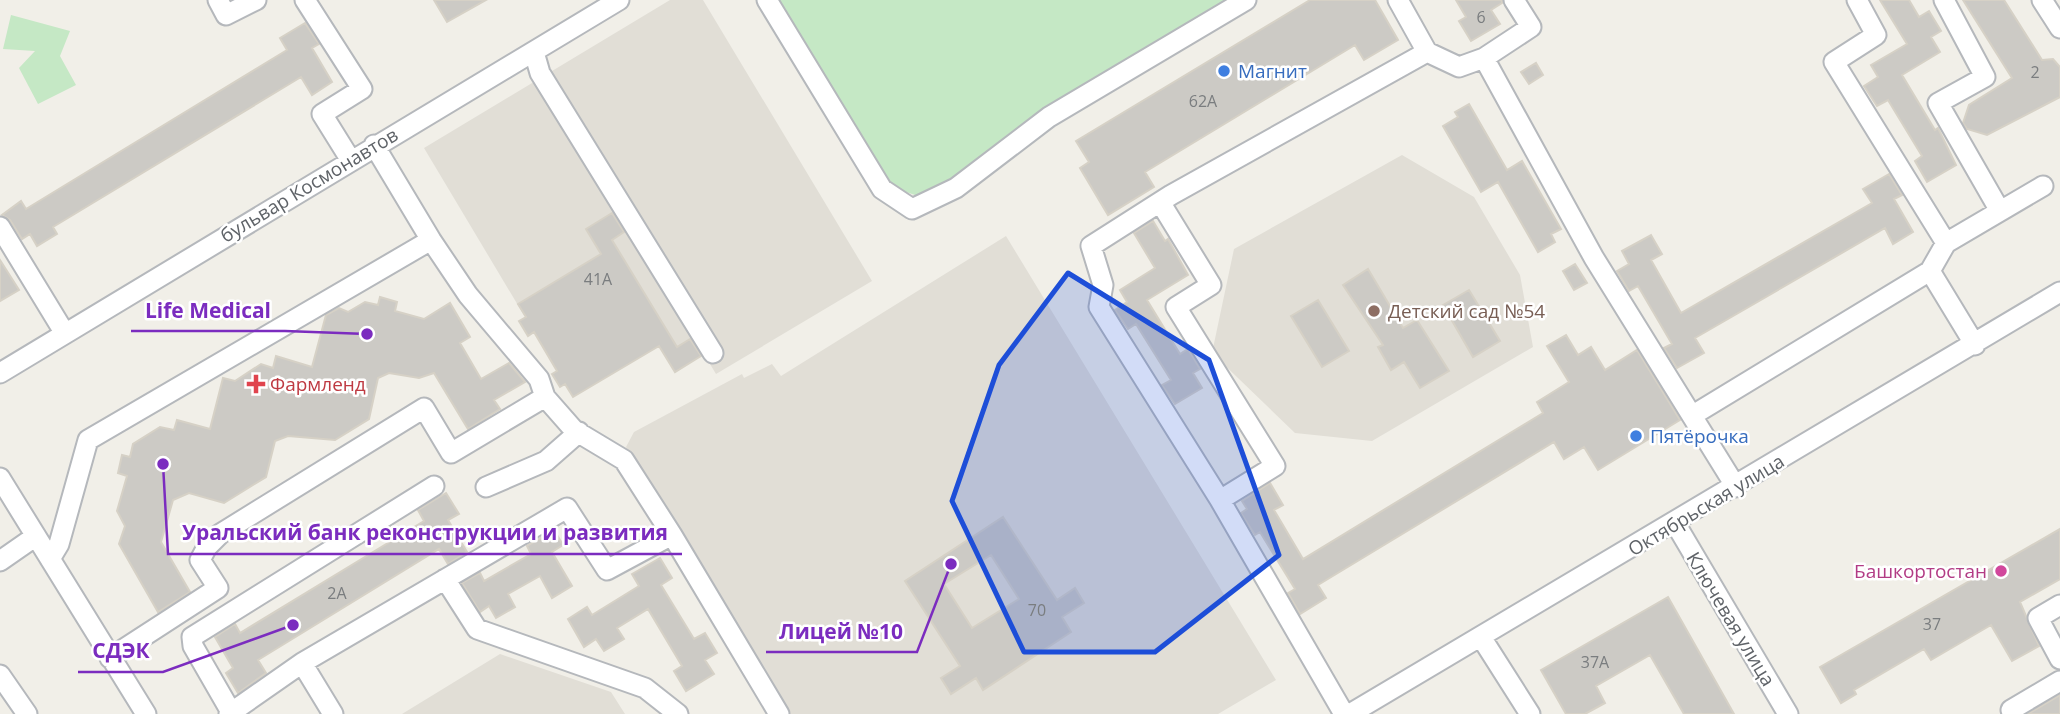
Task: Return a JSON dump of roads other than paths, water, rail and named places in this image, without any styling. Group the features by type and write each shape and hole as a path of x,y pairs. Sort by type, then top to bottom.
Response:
{"street":[{"path":"218,0 226,15 256,0"},
{"path":"305,0 362,89 321,114 350,159"},
{"name":"бульвар Космонавтов","path":"0,373 350,159 619,0"},
{"path":"767,0 882,189 912,209 956,188 1049,117 1246,0"},
{"path":"1398,0 1427,52 1459,67 1485,58 1531,27 1514,0"},
{"path":"1857,0 1877,35 1835,62 1946,243"},
{"path":"1944,0 1985,78 1938,103 2000,211"},
{"path":"2042,0 2060,28"},
{"path":"534,51 540,73 713,353"},
{"path":"1343,714 1220,500 1100,307 1103,285 1091,246 1160,202 1427,52"},
{"path":"1485,58 1594,258 1736,487"},
{"path":"374,145 430,240 468,295 539,379 545,397 579,432 624,460 779,714"},
{"path":"1693,415 1930,271 1946,243 2043,186"},
{"path":"1160,202 1211,285 1176,307 1275,466 1220,500"},
{"path":"0,227 64,332"},
{"path":"50,559 59,544 88,440 430,240"},
{"path":"1930,271 1975,345"},
{"name":"Октябрьская улица","path":"1350,714 1975,345 2060,292"},
{"path":"110,658 218,588 200,560 207,547 220,534 424,408 451,453 545,397"},
{"path":"486,487 546,461 579,432"},
{"path":"0,478 146,714"},
{"path":"434,486 192,636 193,646 230,713 302,663 567,508 607,570 672,535"},
{"name":"Ключевая улица","path":"1675,523 1788,714"},
{"path":"0,561 36,536"},
{"path":"445,579 477,629 645,688 678,714"},
{"path":"2060,605 2038,618 2060,659"},
{"path":"1481,637 1530,714"},
{"path":"302,663 333,714"},
{"path":"0,675 27,714"},
{"path":"2011,710 2060,681"}],"place":[{"name":"Магнит","path":"1224,71"},
{"name":"Детский сад №54","path":"1374,311"},
{"name":"Life Medical","path":"367,334"},
{"name":"Фармленд","path":"256,384"},
{"name":"Пятёрочка","path":"1636,436"},
{"name":"Уральский банк реконструкции и развития","path":"163,464"},
{"name":"Лицей №10","path":"951,564"},
{"name":"Башкортостан","path":"2001,571"},
{"name":"СДЭК","path":"293,625"}]}
